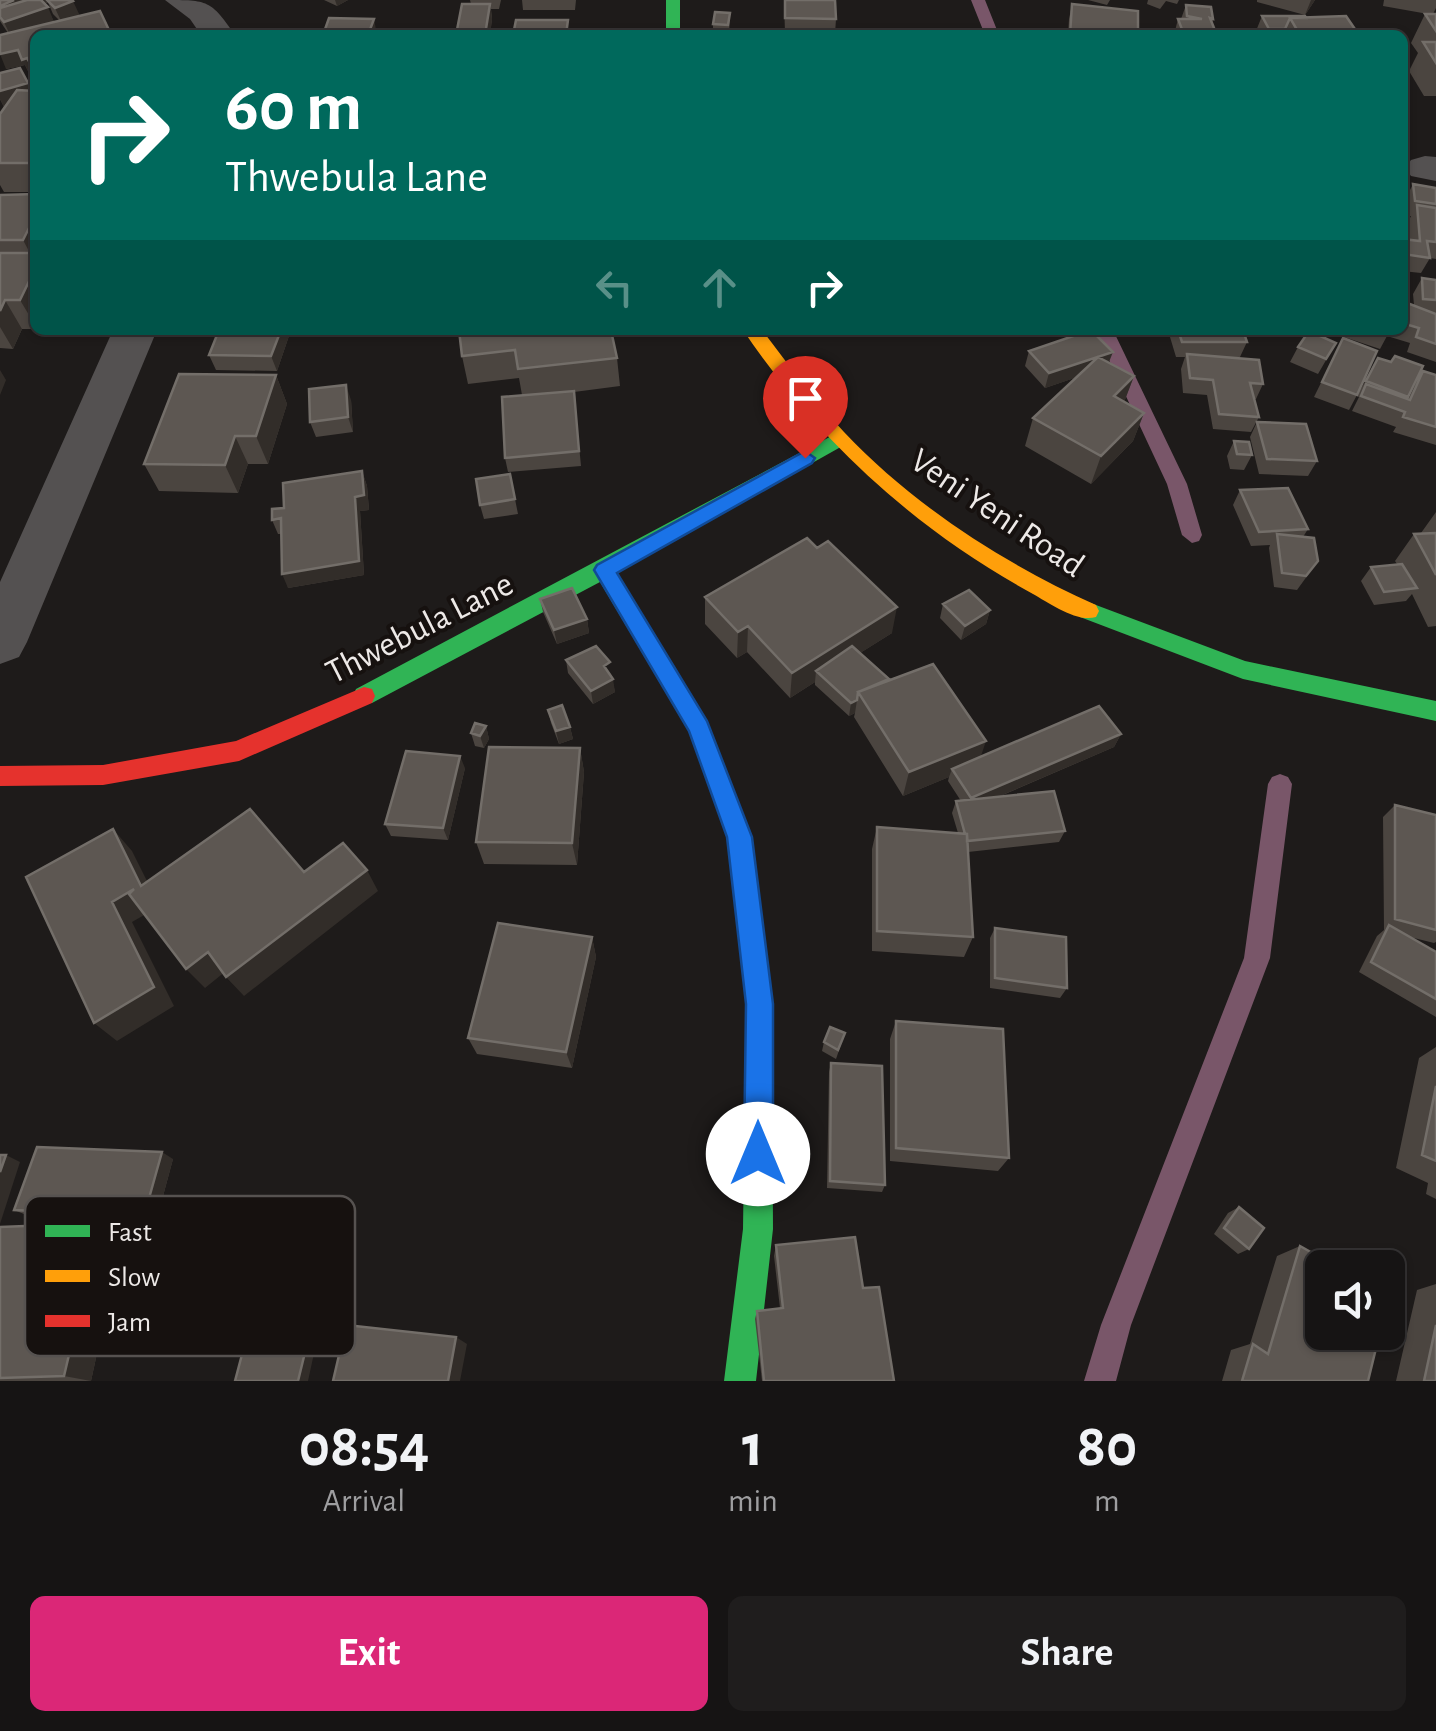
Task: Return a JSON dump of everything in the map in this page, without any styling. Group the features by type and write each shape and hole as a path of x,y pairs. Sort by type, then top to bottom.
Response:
{"street":[{"path":"182,0 202,12 215,30"},
{"path":"673,0 673,30"},
{"path":"0,642 133,335"},
{"name":"Veni Yeni Road","path":"756,335 839,440 928,517 1063,601 1243,670 1436,710"},
{"name":"Thwebula Lane","path":"0,776 104,775 239,751 348,706 839,440"},
{"path":"604,570 699,728 740,837 759,1004 758,1229 740,1381"}],"building":[{"path":"41,0 48,7 4,22 0,17 0,8"},
{"path":"47,0 72,0 73,1 55,8"},
{"path":"785,0 835,0 836,19 785,18"},
{"path":"462,4 490,4 486,30 457,30"},
{"path":"1072,4 1138,11 1138,30 1070,30"},
{"path":"1186,5 1211,7 1215,30 1182,30 1178,19 1202,19 1187,16"},
{"path":"100,11 108,28 30,30 30,63 27,58 22,60 18,50 0,54 0,35"},
{"path":"715,12 730,13 728,25 713,24"},
{"path":"1425,14 1436,14 1436,31"},
{"path":"1262,16 1306,18 1290,18 1285,29 1269,29"},
{"path":"1346,16 1356,30 1297,30 1290,18"},
{"path":"329,18 374,19 370,30 325,30"},
{"path":"516,20 568,20 567,30 514,30"},
{"path":"1423,42 1436,42 1436,63"},
{"path":"20,68 28,83 0,91 0,73"},
{"path":"17,90 30,91 30,163 0,163 0,114"},
{"path":"1413,184 1436,188 1436,204 1415,201"},
{"path":"30,194 30,226 23,240 0,240 0,195"},
{"path":"1417,205 1436,208 1436,242 1427,241 1430,258 1408,255 1408,240 1420,241"},
{"path":"0,253 30,253 30,279 20,300 5,300 0,311"},
{"path":"1422,278 1436,280 1436,300 1423,299"},
{"path":"1408,303 1436,314 1436,344 1416,337 1419,328 1408,325"},
{"path":"217,335 279,335 271,356 209,355"},
{"path":"460,335 612,335 617,358 518,369 515,350 462,356"},
{"path":"1076,335 1096,335 1113,352 1049,373 1029,351"},
{"path":"1180,335 1245,335 1247,342 1182,342"},
{"path":"1306,335 1318,335 1336,343 1326,359 1298,347"},
{"path":"1343,338 1377,351 1357,395 1322,382"},
{"path":"1187,354 1259,360 1263,384 1250,383 1259,417 1219,414 1213,380 1190,378"},
{"path":"1395,356 1423,366 1408,397 1366,381 1378,358 1391,362"},
{"path":"1098,357 1134,376 1114,396 1144,413 1101,456 1033,418"},
{"path":"1423,371 1436,375 1436,427 1403,417 1405,412 1361,396 1366,384 1410,400"},
{"path":"179,374 276,375 256,436 235,436 225,465 144,464"},
{"path":"346,385 348,417 310,422 309,389"},
{"path":"574,391 579,451 505,458 502,397"},
{"path":"1257,422 1306,424 1317,461 1267,459"},
{"path":"1234,441 1249,442 1252,455 1237,454"},
{"path":"362,471 364,495 355,497 359,561 282,574 281,518 272,520 272,509 284,508 283,483"},
{"path":"510,474 515,499 480,505 476,479"},
{"path":"1288,488 1308,529 1259,532 1240,490"},
{"path":"1436,533 1436,575 1414,534"},
{"path":"1277,534 1314,538 1318,561 1306,576 1282,573"},
{"path":"807,538 817,548 828,541 897,607 792,673 748,626 738,632 705,597"},
{"path":"1402,564 1417,588 1384,592 1371,567"},
{"path":"572,588 587,619 554,630 540,599"},
{"path":"969,590 990,610 965,626 943,604"},
{"path":"596,646 610,662 604,666 613,679 591,691 566,660"},
{"path":"852,646 889,679 858,692 857,700 851,703 816,671"},
{"path":"933,664 986,741 909,772 858,692"},
{"path":"562,705 570,727 556,731 548,710"},
{"path":"1099,706 1121,734 971,798 952,769"},
{"path":"475,723 486,726 480,736 471,733"},
{"path":"489,747 580,748 572,843 476,842"},
{"path":"406,751 460,756 443,828 385,824"},
{"path":"1054,791 1065,831 967,841 956,801"},
{"path":"1395,805 1436,815 1436,930 1395,919"},
{"path":"250,809 304,872 343,843 367,870 226,977 208,952 186,969 129,894 134,889 112,902 154,987 94,1023 26,877 113,829 141,886"},
{"path":"877,827 967,834 973,937 877,931"},
{"path":"498,923 592,937 566,1052 468,1038"},
{"path":"1389,925 1436,952 1436,999 1371,962"},
{"path":"995,928 1066,937 1067,988 995,978"},
{"path":"896,1021 1003,1029 1009,1158 896,1148"},
{"path":"830,1027 845,1033 838,1050 824,1042"},
{"path":"831,1063 882,1066 885,1185 830,1181"},
{"path":"1436,1086 1436,1161 1422,1155"},
{"path":"37,1147 162,1152 150,1196 25,1196 25,1211 14,1210"},
{"path":"1239,1207 1264,1228 1249,1249 1224,1228"},
{"path":"25,1226 25,1356 69,1356 64,1376 0,1378 0,1227"},
{"path":"855,1237 863,1288 879,1287 894,1381 764,1381 757,1311 783,1308 776,1245"},
{"path":"1300,1246 1307,1250 1305,1350 1376,1350 1368,1381 1242,1381 1253,1344 1268,1354"},
{"path":"1436,1325 1436,1381 1424,1381"},
{"path":"355,1326 456,1337 448,1381 333,1381 339,1356 355,1356"},
{"path":"242,1356 304,1356 298,1381 235,1381"}],"waterway":[{"path":"978,0 990,30"},
{"path":"1106,335 1177,484 1192,535"},
{"path":"1100,1381 1116,1325 1257,958 1280,784"}],"traffic: fast":[{"path":"673,0 673,30"},
{"path":"364,696 604,570 839,439"},
{"path":"604,570 699,728 740,837 759,1004 758,1229 740,1381"},
{"path":"1088,611 1243,670 1436,711"}],"traffic: slow":[{"path":"756,335 838,438 889,485 991,559 1088,611"}],"traffic: jam":[{"path":"0,776 103,775 239,751 364,696"}],"route":[{"path":"758,1154 759,1004 740,837 699,728 604,570 805,458"}]}
